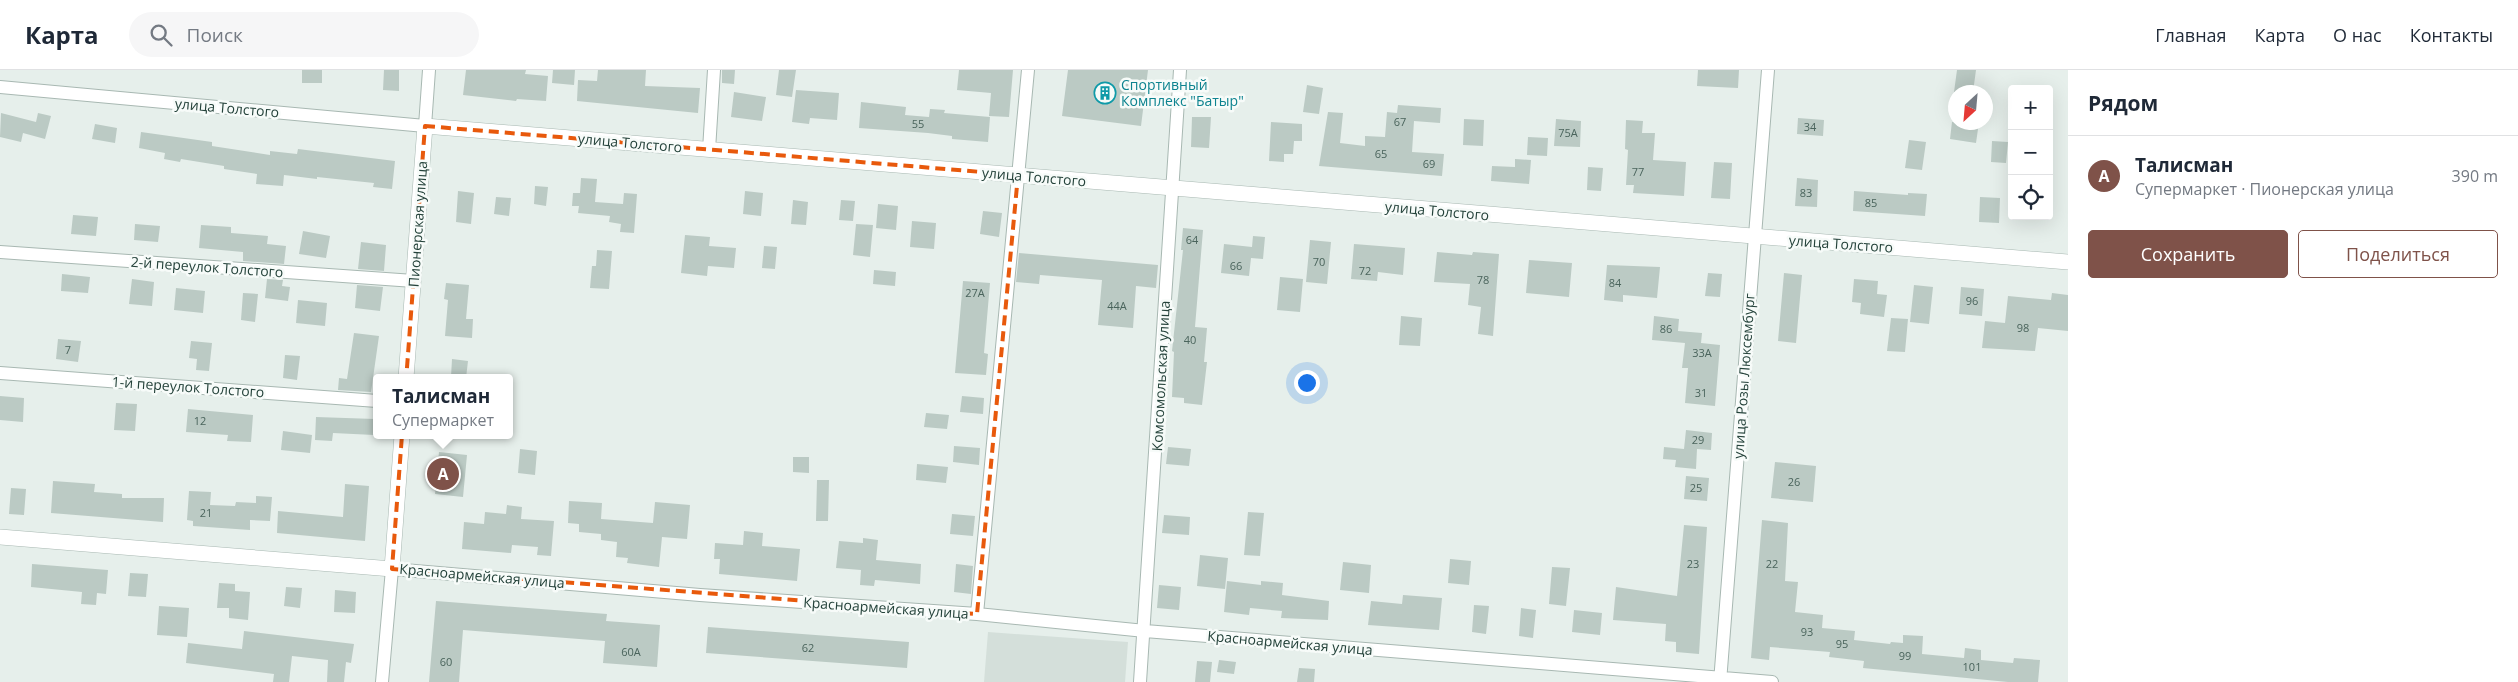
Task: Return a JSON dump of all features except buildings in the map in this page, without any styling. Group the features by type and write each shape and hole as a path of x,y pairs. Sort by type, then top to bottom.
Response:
{"street":[{"name":"Пионерская улица","path":"406,374 429,70"},
{"path":"709,150 714,70"},
{"path":"977,614 1028,70"},
{"name":"Комсомольская улица","path":"1140,682 1145,631 1180,70"},
{"name":"улица Розы Люксембург","path":"1720,680 1768,70"},
{"name":"улица Толстого","path":"0,87 425,126 2068,262"},
{"name":"2-й переулок Толстого","path":"0,252 414,281"},
{"name":"1-й переулок Толстого","path":"0,373 373,401"},
{"path":"382,682 402,439"},
{"name":"Красноармейская улица","path":"0,537 700,595 977,614 1145,631 1720,680 1772,682"}],"highlighted area":[{"path":"425,126 1018,175 977,614 392,569"}],"shaded area":[{"path":"988,632 1128,642 1125,682 984,682"}],"place":[{"name":"Спортивный Комплекс \"Батыр\"","path":"1105,93"},
{"name":"Талисман","path":"443,474"}]}
